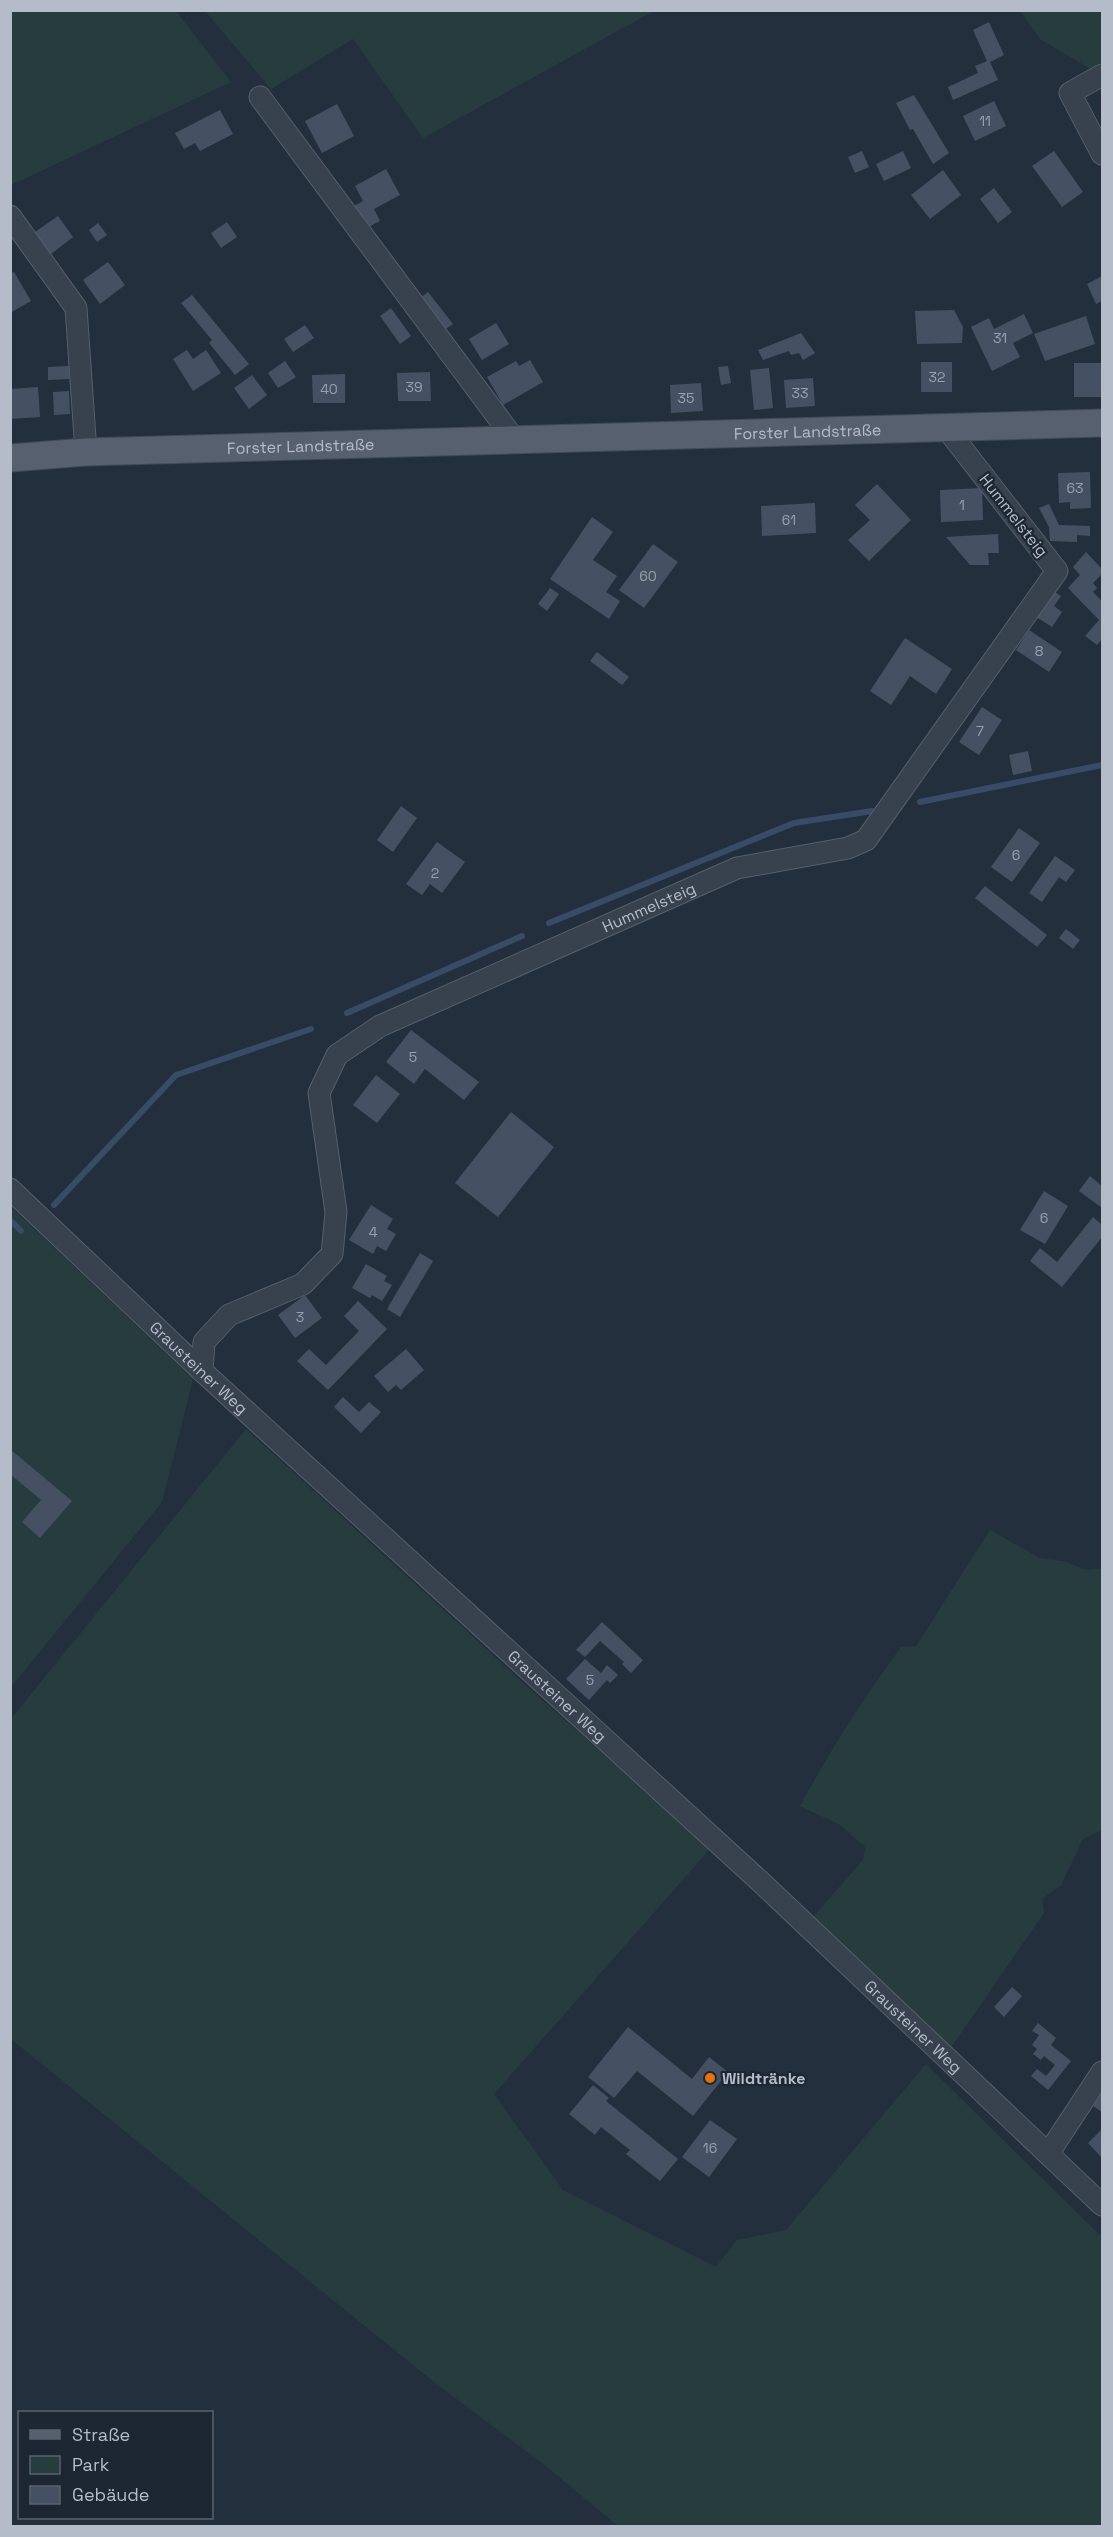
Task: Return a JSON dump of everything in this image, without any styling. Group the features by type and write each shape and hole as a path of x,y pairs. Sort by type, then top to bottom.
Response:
{"main road":[{"name":"Forster Landstraße","path":"10,458 86,452 1102,423"}],"street":[{"path":"1102,75 1070,93 1102,154"},
{"path":"260,97 514,440"},
{"path":"10,216 75,308 86,452"},
{"name":"Hummelsteig","path":"202,1371 204,1342 228,1315 303,1284 332,1254 336,1212 319,1093 337,1054 380,1026 737,868 848,848 866,840 1057,571 947,429"},
{"name":"Grausteiner Weg","path":"10,1189 202,1371 730,1854 1102,2205"},
{"path":"1048,2154 1102,2072"}],"green space":[{"path":"10,11 176,11 231,82 11,185"},
{"path":"205,11 654,11 423,138 353,39 271,89"},
{"path":"1020,11 1102,11 1102,62 1092,70 1040,39"},
{"path":"10,1206 193,1379 162,1502 11,1687"},
{"path":"246,1429 531,1690 710,1849 494,2094 563,2190 716,2267 737,2240 786,2230 926,2064 1102,2237 1102,2526 618,2526 547,2467 435,2383 11,2039 10,1720"},
{"path":"990,1530 1040,1558 1067,1562 1086,1570 1102,1568 1102,1830 1083,1839 1061,1885 1042,1899 1044,1913 950,2049 812,1918 863,1860 865,1847 840,1825 800,1806 835,1745 874,1685 901,1647 916,1646"}],"building":[{"path":"989,22 1004,55 990,62 998,80 953,100 948,87 978,73 975,66 987,61 973,30"},
{"path":"914,95 949,153 933,164 913,129 910,130 896,103"},
{"path":"994,101 1006,126 975,141 963,116"},
{"path":"337,104 354,136 322,153 305,121"},
{"path":"220,110 233,134 200,151 195,143 184,149 175,133"},
{"path":"862,151 869,167 855,173 848,157"},
{"path":"903,151 911,168 884,181 876,164"},
{"path":"1054,151 1083,192 1062,207 1032,166"},
{"path":"386,169 400,195 374,209 380,221 361,231 349,209 363,201 355,186"},
{"path":"943,170 961,195 930,219 911,195"},
{"path":"994,188 1012,212 998,223 980,199"},
{"path":"58,216 73,237 51,254 35,232"},
{"path":"227,222 237,237 221,248 211,233"},
{"path":"98,223 107,235 97,242 89,230"},
{"path":"108,262 125,285 100,304 83,280"},
{"path":"14,272 31,301 10,313 10,274"},
{"path":"1102,276 1102,301 1096,304 1087,284"},
{"path":"428,292 453,324 440,333 416,301"},
{"path":"192,295 249,364 235,375 209,343 212,340 181,303"},
{"path":"391,308 411,336 400,344 380,316"},
{"path":"954,310 963,327 962,343 917,344 915,311"},
{"path":"1024,314 1033,333 1013,343 1020,357 992,371 971,327 989,318 994,329"},
{"path":"1086,316 1095,344 1045,361 1034,334"},
{"path":"496,323 509,344 482,360 469,339"},
{"path":"305,325 314,338 293,352 284,339"},
{"path":"801,333 815,353 803,360 799,353 791,355 789,351 763,360 758,350"},
{"path":"187,350 193,359 206,350 221,373 193,391 173,359"},
{"path":"530,360 543,382 503,405 487,377 516,361 519,366"},
{"path":"285,361 296,377 278,388 268,373"},
{"path":"921,362 952,362 952,392 921,392"},
{"path":"1074,363 1102,363 1102,397 1074,397"},
{"path":"69,366 69,379 48,380 48,367"},
{"path":"728,366 731,383 721,385 718,367"},
{"path":"769,368 773,408 754,410 750,370"},
{"path":"430,372 431,401 398,401 397,373"},
{"path":"345,374 345,403 313,403 312,375"},
{"path":"252,375 267,395 249,409 234,388"},
{"path":"813,378 815,406 786,408 784,380"},
{"path":"701,383 703,411 671,413 670,385"},
{"path":"38,387 40,417 10,419 10,389"},
{"path":"69,391 70,414 54,415 53,392"},
{"path":"1090,472 1091,508 1070,509 1070,502 1059,503 1058,473"},
{"path":"877,484 911,520 869,561 848,540 870,520 855,505"},
{"path":"982,488 983,520 941,522 940,490"},
{"path":"815,503 816,533 762,536 761,506"},
{"path":"1049,504 1059,525 1090,526 1090,536 1077,535 1077,542 1050,541 1049,527 1039,508"},
{"path":"592,517 613,532 593,560 617,576 606,592 620,601 609,619 550,579"},
{"path":"998,534 999,553 988,553 989,565 970,565 946,537"},
{"path":"653,544 678,562 644,608 619,590"},
{"path":"1086,552 1102,569 1102,574 1093,583 1097,588 1093,592 1102,601 1102,639 1097,645 1085,636 1099,620 1068,588 1080,575 1073,567"},
{"path":"550,588 559,594 547,611 538,604"},
{"path":"1050,589 1061,596 1054,606 1062,612 1052,627 1033,615"},
{"path":"1029,630 1062,652 1049,672 1016,650"},
{"path":"905,638 952,669 936,694 910,676 891,705 870,691"},
{"path":"597,652 629,677 622,685 590,661"},
{"path":"982,707 1002,720 979,755 959,742"},
{"path":"1028,751 1032,771 1013,775 1009,755"},
{"path":"401,806 417,818 393,852 377,840"},
{"path":"1019,828 1040,843 1012,882 991,867"},
{"path":"437,842 465,862 442,893 430,884 422,895 406,884"},
{"path":"1055,856 1075,870 1066,882 1059,877 1042,902 1029,893"},
{"path":"985,886 1047,935 1037,947 975,898"},
{"path":"1066,929 1080,940 1073,949 1059,938"},
{"path":"411,1030 479,1082 464,1100 425,1069 414,1084 386,1062"},
{"path":"376,1075 400,1094 377,1123 353,1105"},
{"path":"511,1112 554,1147 498,1217 455,1183"},
{"path":"1090,1176 1102,1186 1102,1208 1079,1191"},
{"path":"1044,1191 1068,1206 1045,1244 1020,1230"},
{"path":"371,1205 393,1219 387,1229 396,1234 386,1251 377,1246 373,1254 349,1240"},
{"path":"1093,1217 1102,1225 1102,1237 1062,1287 1030,1261 1040,1248 1057,1262"},
{"path":"420,1253 433,1261 400,1317 387,1309"},
{"path":"366,1264 387,1276 384,1281 392,1285 382,1301 372,1295 370,1298 352,1288"},
{"path":"305,1295 322,1318 295,1338 278,1315"},
{"path":"358,1301 387,1329 328,1390 297,1361 309,1349 326,1365 359,1331 344,1316"},
{"path":"406,1349 424,1370 401,1390 396,1385 388,1392 374,1376"},
{"path":"343,1397 359,1412 369,1402 381,1412 361,1433 334,1407"},
{"path":"10,1449 72,1501 40,1538 22,1522 41,1500 10,1474"},
{"path":"602,1622 643,1660 631,1673 622,1664 624,1662 600,1641 585,1657 576,1650"},
{"path":"585,1659 601,1673 607,1665 618,1675 610,1683 607,1680 589,1700 566,1679"},
{"path":"1012,1987 1022,1996 1004,2017 994,2007"},
{"path":"1038,2023 1056,2038 1051,2045 1071,2061 1048,2090 1031,2076 1037,2069 1046,2076 1055,2065 1044,2056 1041,2060 1033,2054 1037,2049 1032,2045 1039,2035 1032,2031"},
{"path":"628,2027 692,2079 709,2057 728,2072 693,2116 637,2071 614,2098 588,2077"},
{"path":"593,2085 609,2098 606,2101 678,2159 660,2181 626,2154 630,2150 601,2127 595,2135 569,2114"},
{"path":"1102,2092 1102,2112 1093,2106"},
{"path":"710,2120 737,2139 709,2177 682,2157"},
{"path":"1101,2130 1102,2132 1102,2158 1088,2143"}],"waterway":[{"path":"920,802 1102,765"},
{"path":"549,923 794,823 872,811"},
{"path":"347,1013 522,936"},
{"path":"54,1205 176,1075 311,1029"},
{"path":"10,1220 21,1231"}],"place":[{"name":"Wildtränke","path":"710,2078"}]}
